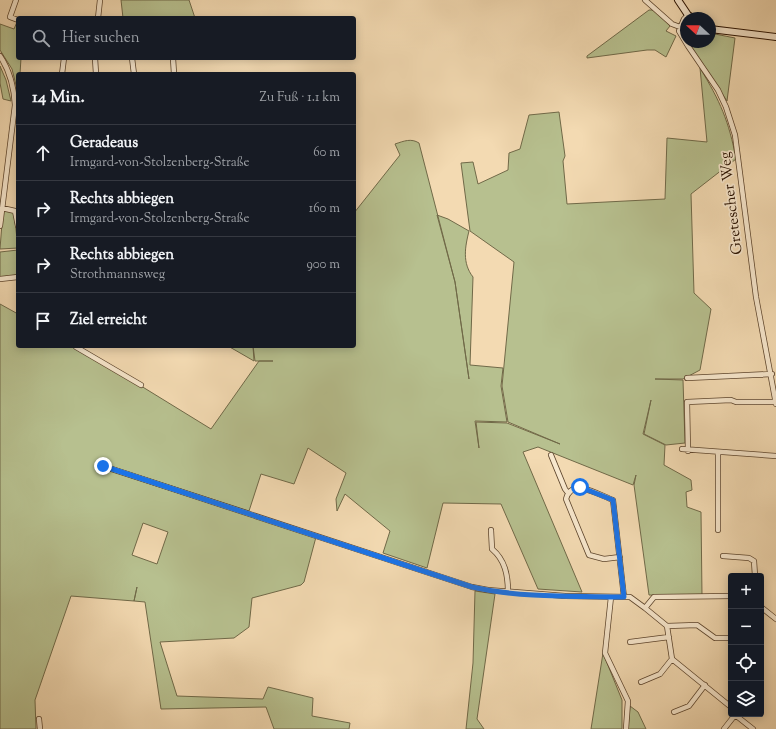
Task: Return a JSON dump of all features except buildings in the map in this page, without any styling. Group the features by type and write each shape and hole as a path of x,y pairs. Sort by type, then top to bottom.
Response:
{"street":[{"path":"16,0 10,17 16,19"},
{"path":"98,16 100,0"},
{"path":"645,0 672,24 680,27"},
{"path":"678,0 687,12"},
{"path":"716,30 776,37"},
{"name":"Gretescher Weg","path":"689,48 718,90 732,124 738,156 756,297 772,374 776,403"},
{"path":"0,56 13,85 16,122 0,226"},
{"path":"62,72 64,60"},
{"path":"95,60 96,72"},
{"path":"132,60 134,72"},
{"path":"173,60 174,72"},
{"path":"2,208 15,212 16,217"},
{"path":"0,279 16,276"},
{"path":"76,348 141,385"},
{"path":"687,378 772,374"},
{"path":"688,450 687,402 731,400 736,402 776,403"},
{"path":"682,450 776,456"},
{"path":"718,452 718,530"},
{"path":"551,455 568,493"},
{"path":"103,466 472,587 508,592 630,597 667,626 672,659 728,704"},
{"path":"620,558 604,560 589,554 566,499 568,493 573,488 580,487 613,500 620,558 624,597"},
{"path":"491,530 492,549 500,558 508,575 508,592"},
{"path":"723,556 749,558 754,561 755,573"},
{"path":"611,596 605,653 628,701 626,729"},
{"path":"645,608 654,597 728,596"},
{"path":"764,609 776,619"},
{"path":"667,626 697,625 715,638 728,638"},
{"path":"630,642 669,637"},
{"path":"641,682 660,674 672,659"},
{"path":"674,712 689,706 705,685"},
{"path":"724,729 733,717"},
{"path":"739,717 753,729"},
{"path":"39,719 40,729"}],"green space":[{"path":"121,0 189,0 194,16 123,16"},
{"path":"649,10 654,10 670,26 666,31 676,36 666,57 655,50 647,50 587,58 587,56"},
{"path":"0,24 14,29 16,24 16,60 21,60 20,72 16,72 16,85 12,69 0,50"},
{"path":"716,34 735,38 727,101 692,48 716,48"},
{"path":"0,66 6,80 11,101 3,99 0,83"},
{"path":"700,68 713,91 727,122 736,159 691,194 694,293 711,309 700,370 683,379 655,379 683,380 685,443 666,445 644,434 651,400 643,434 665,445 664,465 691,480 692,490 686,492 687,507 701,512 702,596 649,595 634,485 636,475 633,485 538,447 523,452 582,592 538,589 501,504 443,503 427,568 383,553 390,531 345,494 337,511 336,499 346,473 308,448 294,484 261,474 249,511 107,465 106,470 316,537 304,582 301,585 252,598 249,627 234,638 160,642 177,696 263,699 268,687 313,698 312,716 350,723 349,729 274,729 266,707 161,709 145,602 71,596 35,700 36,729 0,729 0,304 16,313 16,348 79,348 211,429 259,361 255,361 253,348 356,348 356,210 400,155 395,144 407,140 413,141 419,143 438,215 469,231 465,255 467,266 473,277 470,365 503,368 501,386 507,422 475,421 479,448 476,422 507,423 560,444 508,422 502,386 514,262 470,231 461,163 473,162 478,184 508,170 509,153 520,149 529,115 559,112 565,156 563,161 567,204 665,199 667,138 707,142","holes":["143,523 168,532 157,564 132,555"]},
{"path":"3,210 14,212 16,248 0,249"},
{"path":"16,250 16,275 0,277 0,252"},
{"path":"231,348 253,348 254,361"},
{"path":"475,591 495,594 477,719 484,729 466,729 473,663"},
{"path":"603,653 622,700 622,729 591,729"},
{"path":"630,706 638,712 646,729 628,729"}],"route":[{"path":"103,466 425,570 472,587 488,590 565,596 624,597 613,500 580,487"}]}
